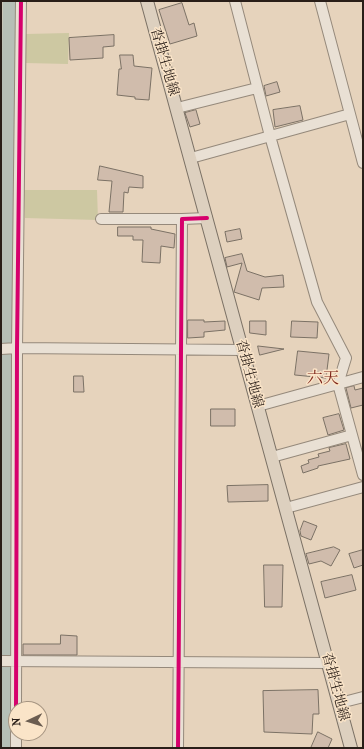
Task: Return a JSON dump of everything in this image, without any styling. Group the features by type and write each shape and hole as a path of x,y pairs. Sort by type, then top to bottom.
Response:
{"main road":[{"name":"沓掛生地線","path":"147,1 351,748"}],"street":[{"path":"16,701 17,348 21,1"},
{"path":"235,1 270,136 317,302 346,358 338,384 363,475"},
{"path":"320,1 363,163"},
{"path":"177,108 257,88"},
{"path":"190,158 350,114"},
{"path":"101,219 207,218"},
{"path":"178,748 182,219"},
{"path":"1,350 17,348 243,350"},
{"path":"258,406 363,377"},
{"path":"272,457 352,435"},
{"path":"286,508 363,487"},
{"path":"1,661 328,663"},
{"path":"340,704 363,697"}],"shaded area":[{"path":"69,33 68,64 26,63 26,34"},
{"path":"24,190 97,190 98,220 25,218"}],"building":[{"path":"182,3 189,25 194,23 197,36 170,44 159,10"},
{"path":"114,35 114,46 103,47 103,58 70,60 69,38"},
{"path":"120,55 133,55 134,66 152,68 149,100 117,95 119,69 121,69"},
{"path":"277,82 280,92 266,96 264,86"},
{"path":"300,106 303,120 275,127 273,110"},
{"path":"196,110 200,124 190,127 185,113"},
{"path":"100,166 143,176 143,188 129,187 128,193 124,192 123,212 109,212 112,181 98,180"},
{"path":"118,227 151,227 151,229 175,234 174,248 161,246 160,263 142,262 143,240 133,240 133,236 118,236"},
{"path":"240,229 242,239 227,242 225,232"},
{"path":"242,254 247,271 265,277 283,275 284,287 262,288 259,300 234,292 242,263 227,267 225,258"},
{"path":"188,320 204,320 204,322 225,321 225,330 204,332 204,337 188,338"},
{"path":"250,321 266,321 266,335 250,333"},
{"path":"292,321 318,322 317,338 291,337"},
{"path":"258,346 284,349 260,355"},
{"path":"298,351 329,354 326,378 295,375"},
{"path":"74,376 83,376 84,392 74,392"},
{"path":"354,386 355,390 363,388 363,405 351,408 346,388"},
{"path":"211,409 235,409 235,426 211,426"},
{"path":"339,414 344,430 328,435 323,418"},
{"path":"346,444 350,459 318,466 318,468 303,473 301,466 309,463 308,460 319,457 318,454 330,451 329,448"},
{"path":"268,485 268,501 228,502 227,486"},
{"path":"304,521 317,526 311,540 301,536 300,531"},
{"path":"334,547 340,550 331,566 321,561 309,564 306,554"},
{"path":"363,550 363,565 354,568 349,554"},
{"path":"264,565 283,565 282,607 265,607"},
{"path":"352,575 356,590 325,598 321,582"},
{"path":"61,635 77,636 77,655 23,655 23,644 60,644"},
{"path":"318,690 319,714 313,714 312,734 264,732 263,691"},
{"path":"318,732 332,739 328,748 311,748"}],"waterway":[{"path":"5,748 11,1"}],"cycle path":[{"path":"16,701 17,348 21,1"},
{"path":"178,748 182,219 207,218"}],"district":[{"name":"六天","path":"323,379"}]}
